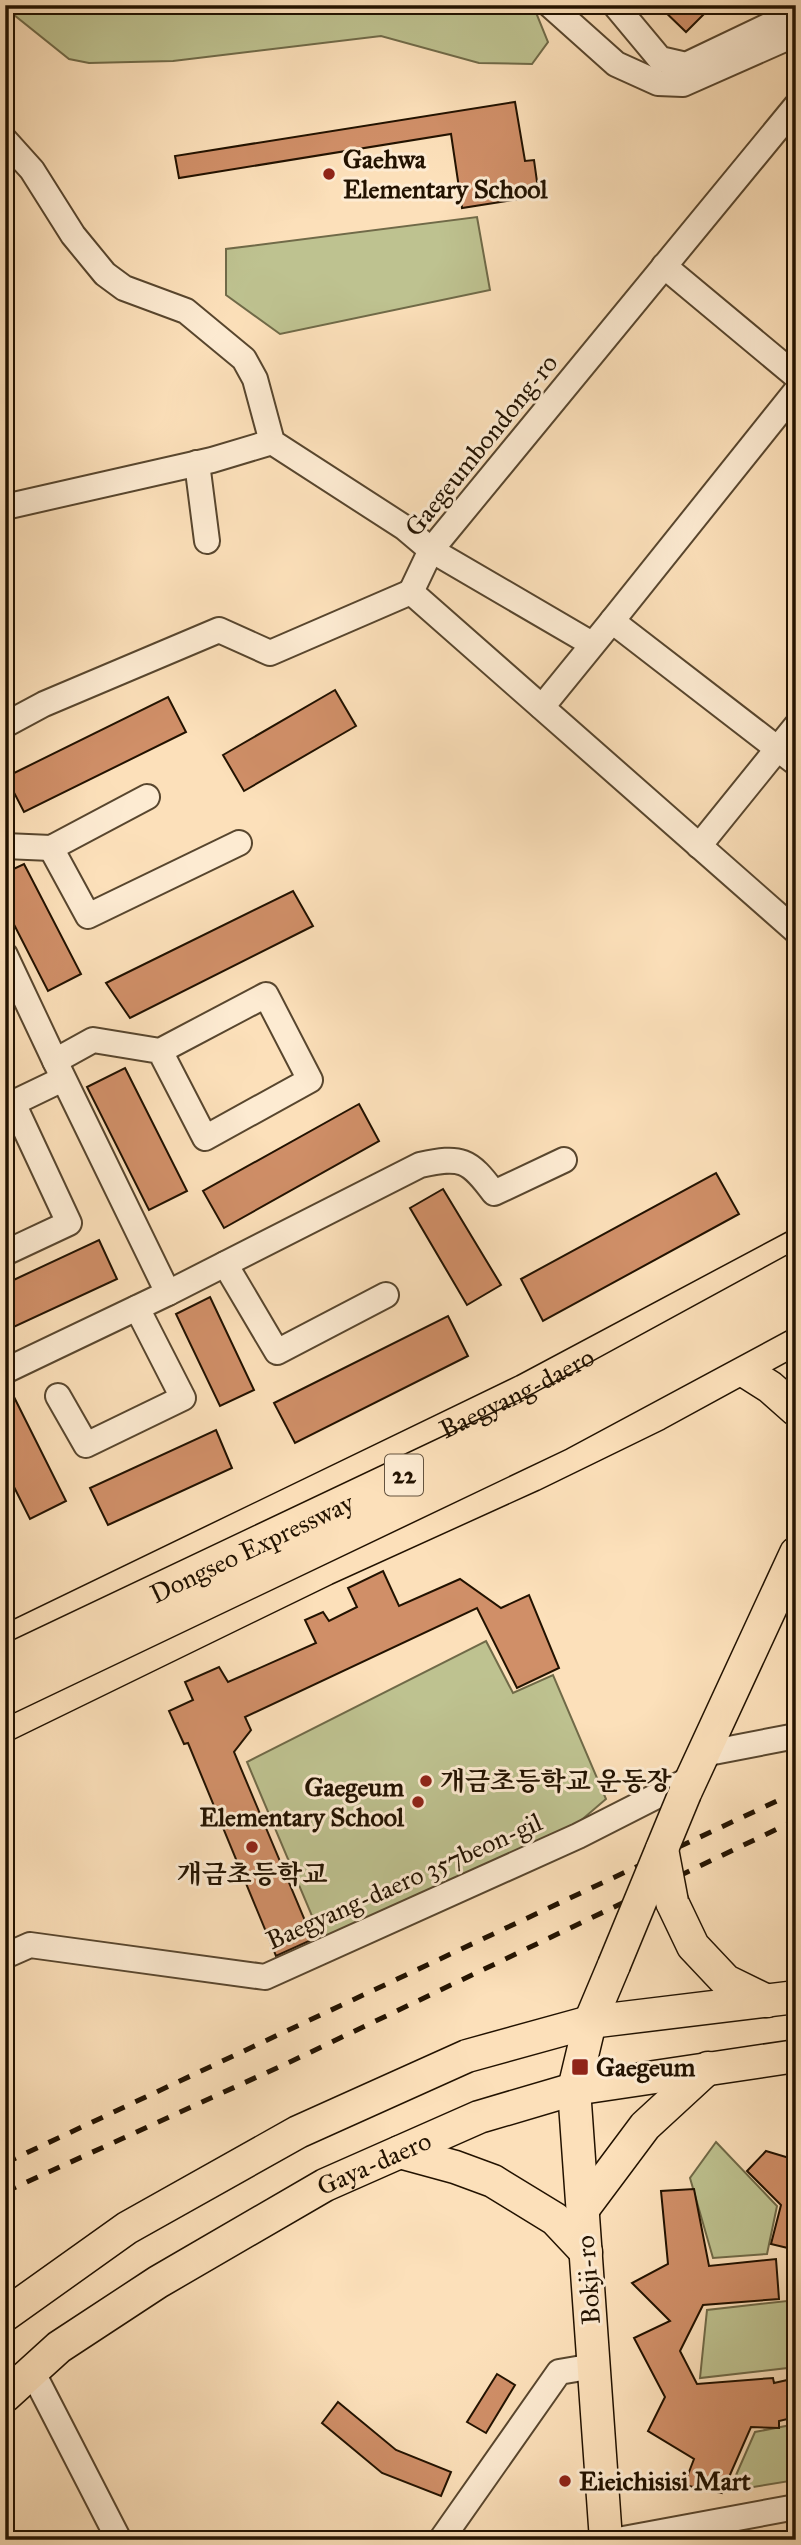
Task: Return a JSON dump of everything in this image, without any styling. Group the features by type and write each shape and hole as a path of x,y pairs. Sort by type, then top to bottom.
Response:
{"highway":[{"name":"Dongseo Expressway","path":"5,1664 543,1410 796,1272"},
{"name":"Dongseo Expressway","path":"20,1704 558,1432 796,1304"}],"main road":[{"name":"Baegyang-daero","path":"5,1642 524,1391 796,1246"},
{"path":"5,1724 20,1704 532,1475 657,1414 796,1338"},
{"path":"740,1368 770,1387 796,1410"},
{"name":"Bokji-ro","path":"606,2540 574,2089 590,2022 693,1775 796,1553"},
{"path":"662,1849 672,1902 693,1946 726,1980 782,1999"},
{"path":"5,2315 127,2228 298,2132 467,2056 590,2022 782,1999"},
{"name":"Gaya-daero","path":"5,2396 59,2347 158,2283 324,2185 479,2117 574,2089 796,2056"},
{"path":"583,2208 645,2126 708,2068"},
{"path":"400,2152 455,2166 493,2181 555,2219 586,2252"}],"street":[{"path":"550,5 616,64 658,83 683,84 796,34"},
{"path":"615,5 660,59 685,65 778,22 796,7"},
{"name":"Gaegeumbondong-ro","path":"411,592 431,550 664,266 785,131 796,106"},
{"path":"5,140 32,170 72,234 104,274 124,288 186,311 244,359 255,379 272,442 405,528 431,550 592,644"},
{"path":"664,266 796,376"},
{"path":"542,707 796,391"},
{"path":"5,507 197,463 272,442"},
{"path":"197,463 207,541"},
{"path":"5,725 55,699 219,630 270,653 411,592 796,931"},
{"path":"611,621 786,756"},
{"path":"699,846 786,756 796,726"},
{"path":"5,846 51,848 147,797"},
{"path":"51,848 88,916 239,843"},
{"path":"5,955 168,1293"},
{"path":"5,1253 69,1223 9,1105 59,1070 93,1040 160,1051 266,995 310,1080 205,1138 160,1051"},
{"path":"5,1370 168,1293 420,1165 443,1160 460,1160 477,1171 494,1193 564,1160"},
{"path":"225,1264 277,1352 386,1295"},
{"path":"58,1396 86,1445 183,1398 136,1308"},
{"path":"5,1664 20,1704"},
{"name":"Baegyang-daero 357beon-gil","path":"5,1936 30,1945 265,1977 578,1836 693,1775 796,1736"},
{"path":"5,1956 30,1945"},
{"path":"441,2540 559,2372 594,2366"},
{"path":"32,2371 119,2540"},
{"path":"618,2540 796,2507"}],"green space":[{"path":"5,5 530,5 535,10 548,42 532,64 479,63 381,36 173,61 89,63 69,59 14,15 5,13"},
{"path":"477,217 490,290 280,334 226,295 226,249"},
{"name":"개금초등학교 운동장","path":"486,1641 513,1693 553,1675 606,1799 564,1835 323,1942 247,1762"},
{"path":"716,2142 777,2206 767,2254 713,2258 690,2178"},
{"path":"796,2300 796,2367 700,2378 707,2310"},
{"path":"796,2424 796,2480 729,2491 755,2432"}],"building":[{"path":"658,5 713,5 686,32"},
{"path":"515,102 525,161 534,160 539,196 462,208 451,134 179,178 175,156"},
{"path":"335,690 356,726 244,791 223,755"},
{"path":"168,697 186,732 24,812 6,777"},
{"path":"24,864 81,974 48,991 5,907 5,873"},
{"path":"293,891 313,926 130,1018 106,983"},
{"path":"125,1068 187,1191 149,1210 87,1087"},
{"path":"359,1104 379,1141 224,1228 203,1191"},
{"path":"716,1173 739,1214 543,1321 521,1279"},
{"path":"443,1189 501,1285 467,1305 410,1208"},
{"path":"99,1240 117,1279 5,1331 5,1284"},
{"path":"210,1297 254,1390 220,1406 176,1314"},
{"path":"448,1316 468,1356 295,1443 274,1403"},
{"path":"8,1385 66,1501 30,1519 5,1469 5,1386"},
{"path":"216,1430 232,1468 108,1525 90,1488"},
{"name":"개금초등학교","path":"383,1571 399,1606 460,1579 501,1608 529,1595 559,1668 517,1688 477,1608 245,1717 251,1730 234,1752 311,1935 316,1933 318,1937 276,1956 188,1743 184,1744 169,1711 193,1700 185,1682 219,1667 228,1682 316,1643 305,1620 323,1612 329,1621 357,1607 348,1588"},
{"path":"766,2151 796,2160 796,2250 771,2244 781,2205 747,2171"},
{"path":"694,2189 709,2266 776,2259 779,2299 703,2305 680,2351 697,2384 773,2378 774,2383 796,2378 796,2417 779,2421 779,2428 751,2427 722,2493 684,2485 694,2459 648,2431 665,2397 634,2338 670,2321 632,2283 668,2264 661,2191"},
{"path":"497,2374 515,2385 486,2433 467,2422"},
{"path":"338,2402 396,2450 451,2472 441,2496 382,2473 322,2423"}],"railway":[{"path":"5,2163 796,1792"},
{"path":"5,2192 292,2061 796,1820"}],"place":[{"name":"Gaehwa Elementary School","path":"329,174"},
{"name":"개금초등학교 운동장","path":"426,1781"},
{"name":"Gaegeum Elementary School","path":"418,1802"},
{"name":"개금초등학교","path":"252,1847"},
{"name":"Gaegeum","path":"580,2067"},
{"name":"Eieichisisi Mart","path":"565,2481"}]}
